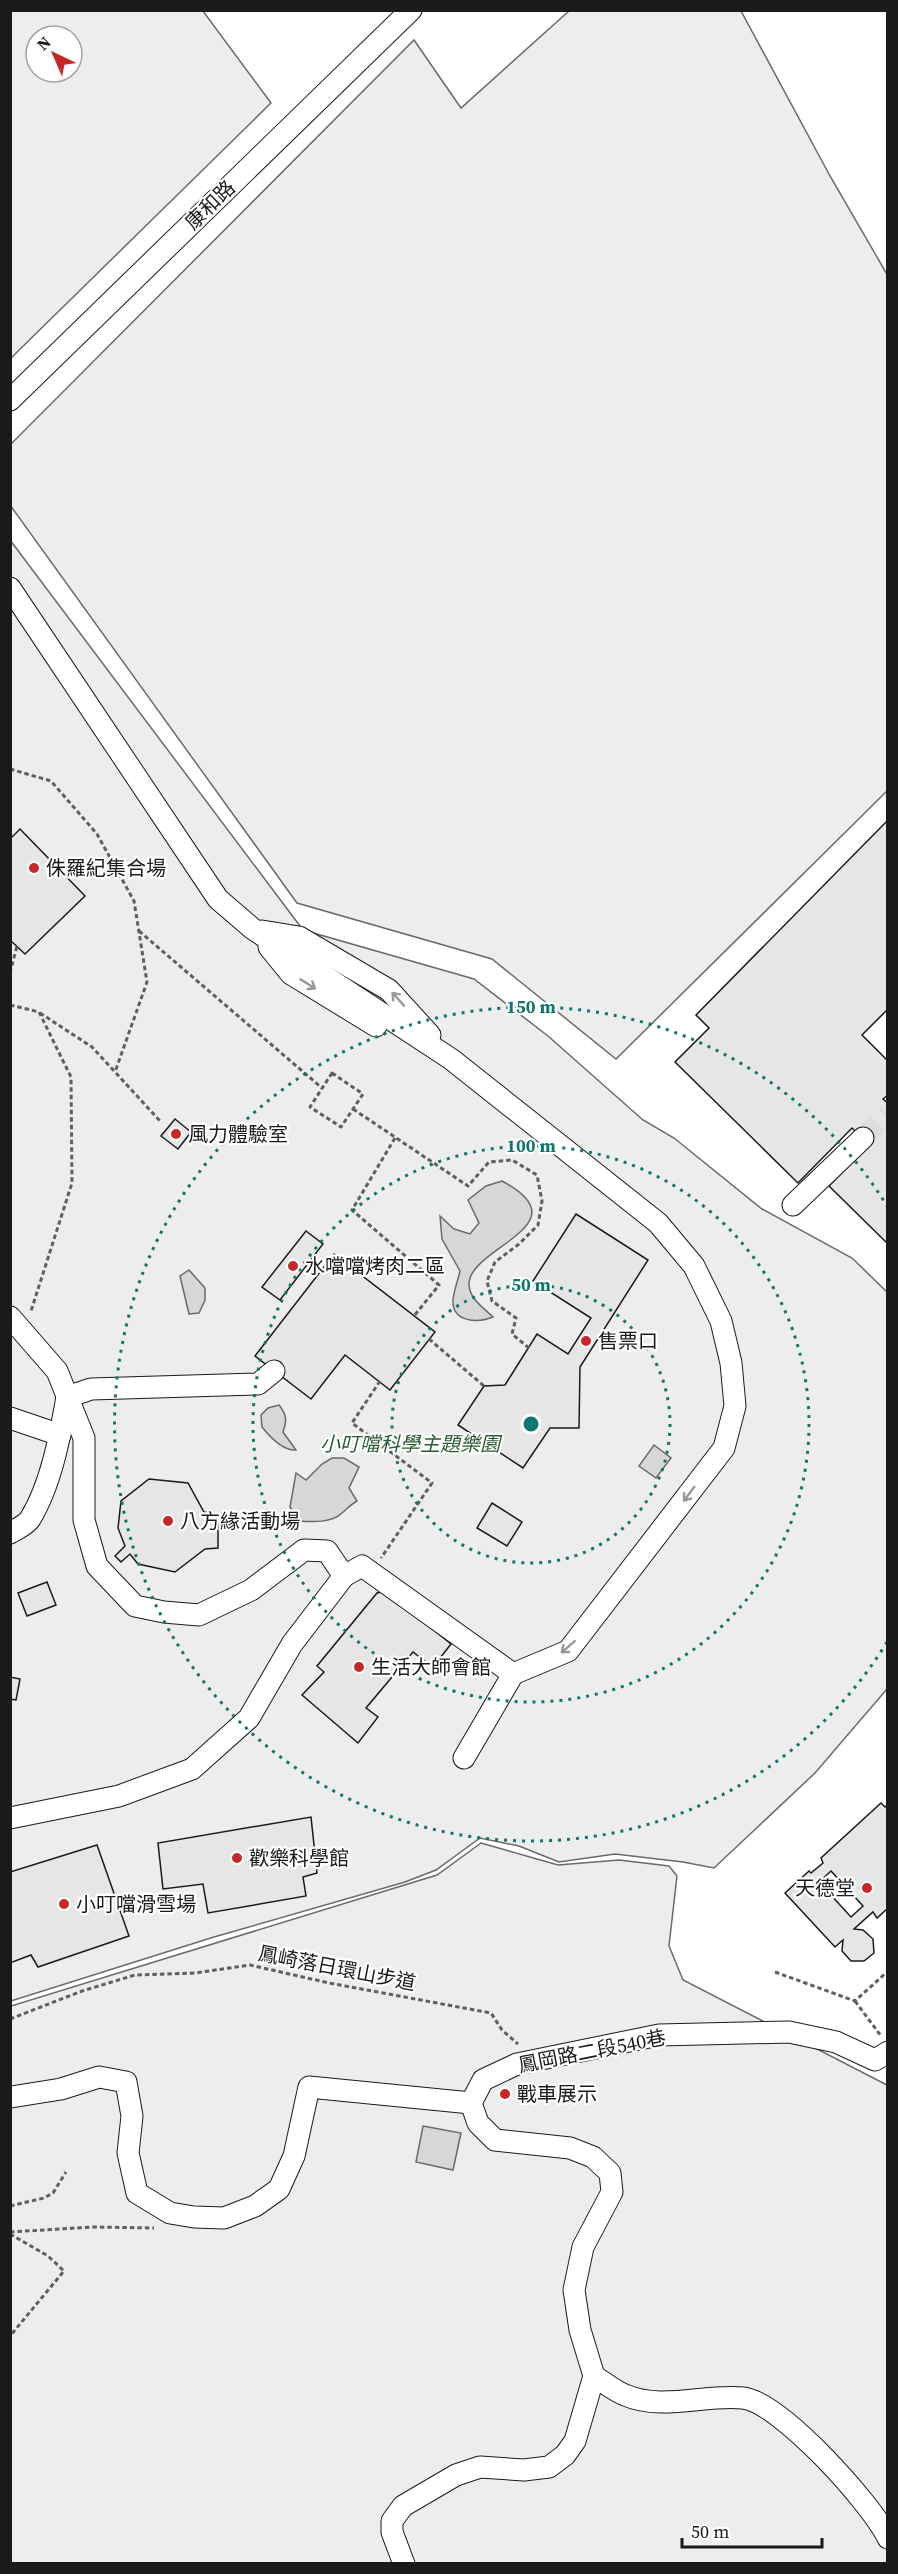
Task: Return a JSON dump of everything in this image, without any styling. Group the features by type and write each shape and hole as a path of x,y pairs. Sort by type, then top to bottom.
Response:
{"street":[{"name":"康和路","path":"10,400 411,10"},
{"path":"10,588 218,899 253,929 451,1059 658,1223 694,1266 721,1321 731,1363 735,1406 724,1448 568,1651 513,1674 464,1758"},
{"path":"793,1205 862,1138"},
{"path":"10,1317 57,1371 84,1438 84,1520 97,1566 135,1606 199,1615 251,1590 304,1550 327,1551 344,1576"},
{"path":"68,1397 91,1389 258,1384 274,1371"},
{"path":"10,1533 29,1522 47,1480 68,1397"},
{"path":"10,1418 60,1435"},
{"path":"10,1818 119,1796 192,1769 249,1718 292,1644 344,1576 362,1566 513,1674"},
{"name":"鳳岡路二段540巷","path":"471,2103 483,2080 517,2064 671,2035 789,2032 836,2042 875,2060 884,2044"},
{"path":"11,2097 61,2089 99,2078 126,2082 132,2116 128,2153 137,2193 170,2213 177,2214 224,2218 255,2206 279,2189 294,2156 309,2087 471,2103 478,2123 495,2140 570,2148 593,2157 610,2174 612,2192 583,2247 574,2290 580,2330 594,2376 575,2441 565,2455 549,2467 524,2470 480,2467 456,2475 403,2506 392,2521 392,2532 404,2564"},
{"path":"594,2376 625,2395 653,2402 744,2398 765,2406 785,2422 859,2494 888,2538"}],"path":[{"path":"10,769 51,781 97,834 134,901 147,982 115,1072"},
{"path":"139,931 322,1088"},
{"path":"10,973 17,946"},
{"path":"10,1005 39,1012 92,1047 162,1122"},
{"path":"25,1333 72,1183 71,1077 39,1012"},
{"path":"332,1073 363,1094 353,1109 341,1127 310,1107 332,1073"},
{"path":"353,1109 468,1186 489,1162 512,1160 537,1175 542,1201 538,1225 519,1244 495,1262 487,1281 492,1300 516,1318 512,1334 529,1348"},
{"path":"395,1138 352,1210 439,1285 414,1316"},
{"path":"429,1339 484,1386"},
{"path":"372,1572 432,1484 352,1423 380,1382"},
{"name":"鳳崎落日環山步道","path":"10,2019 82,1991 135,1975 195,1973 250,1965 329,1983 491,2013 502,2030 525,2049 517,2064"},
{"path":"855,2001 888,1971"},
{"path":"775,1972 855,2001 884,2044"},
{"path":"10,2206 44,2198 53,2193 66,2172"},
{"path":"10,2233 93,2227 162,2228 177,2214"},
{"path":"10,2233 48,2256 64,2271 10,2336"}],"shaded area":[{"path":"10,11 203,11 271,103 11,358"},
{"path":"569,11 741,11 830,176 888,276 887,791 616,1059 492,959 297,903 10,505 11,444 414,40 461,108"},
{"name":"小叮噹科學主題樂園","path":"10,540 303,930 474,979 548,1036 643,1120 674,1138 762,1209 852,1258 887,1292 887,1689 815,1773 714,1868 615,1854 559,1862 519,1846 480,1838 436,1870 405,1882 214,1937 11,2001"},
{"path":"502,1181 524,1197 532,1210 528,1223 517,1235 486,1258 474,1271 469,1284 471,1294 493,1317 480,1320 467,1319 461,1317 454,1308 453,1300 460,1271 442,1239 440,1216 454,1229 470,1234 479,1223 468,1200 486,1186"},
{"path":"189,1270 205,1288 205,1300 199,1313 189,1314 180,1276"},
{"path":"279,1405 286,1418 283,1432 296,1450 282,1446 262,1427 261,1415 268,1408"},
{"path":"654,1445 671,1458 656,1478 639,1466"},
{"path":"332,1458 344,1458 359,1467 349,1488 357,1501 333,1519 316,1522 299,1521 290,1507 296,1473 306,1480 322,1464"},
{"path":"481,1843 558,1865 619,1860 669,1866 677,1876 669,1946 683,1980 887,2085 887,2563 11,2563 11,2006 437,1875"},
{"path":"423,2126 461,2133 453,2170 416,2162"}],"building":[{"path":"888,820 888,1009 862,1035 888,1061 888,1095 883,1099 888,1103 888,1244 829,1186 869,1145 852,1128 798,1183 675,1062 709,1028 696,1015"},
{"name":"侏羅紀集合場","path":"20,829 85,896 25,954 10,940 10,839"},
{"name":"風力體驗室","path":"175,1119 191,1132 178,1149 161,1136"},
{"name":"售票口","path":"576,1214 648,1260 580,1367 579,1428 550,1428 523,1468 458,1425 484,1386 505,1385 537,1334 568,1354 591,1318 533,1281"},
{"name":"水噹噹烤肉二區","path":"306,1231 323,1244 280,1300 262,1287"},
{"path":"334,1254 435,1332 390,1390 345,1355 311,1399 255,1356"},
{"name":"八方緣活動場","path":"149,1479 188,1483 204,1512 218,1514 218,1548 205,1549 175,1572 138,1564 130,1554 121,1562 115,1556 125,1546 118,1528 121,1501"},
{"path":"492,1503 522,1522 507,1546 477,1528"},
{"path":"47,1582 56,1605 27,1616 18,1593"},
{"name":"生活大師會館","path":"385,1591 451,1644 433,1667 413,1652 366,1708 378,1717 358,1743 302,1695 324,1672 317,1666 377,1593"},
{"path":"10,1677 20,1679 16,1700 10,1699"},
{"name":"天德堂","path":"881,1803 885,1807 888,1804 888,1908 877,1918 873,1912 854,1929 863,1930 873,1939 874,1953 864,1961 851,1961 842,1951 843,1940 835,1947 785,1893 809,1871 811,1873 823,1863 821,1858","holes":["831,1871 863,1906 851,1917 819,1882"]},
{"name":"歡樂科學館","path":"311,1817 317,1873 303,1877 306,1896 208,1913 203,1884 163,1889 158,1843"},
{"name":"小叮噹滑雪場","path":"97,1845 129,1936 38,1967 31,1955 10,1963 10,1872"}],"tunnel":[{"path":"863,1138 888,1114"}],"place":[{"name":"侏羅紀集合場","path":"34,868"},
{"name":"風力體驗室","path":"176,1134"},
{"name":"水噹噹烤肉二區","path":"293,1266"},
{"name":"售票口","path":"586,1341"},
{"name":"八方緣活動場","path":"168,1521"},
{"name":"生活大師會館","path":"359,1667"},
{"name":"歡樂科學館","path":"237,1858"},
{"name":"天德堂","path":"867,1888"},
{"name":"小叮噹滑雪場","path":"64,1904"},
{"name":"戰車展示","path":"505,2094"}]}
